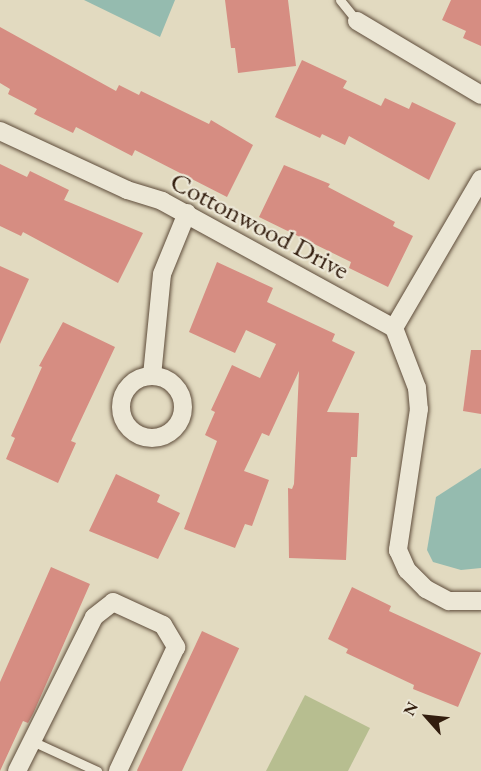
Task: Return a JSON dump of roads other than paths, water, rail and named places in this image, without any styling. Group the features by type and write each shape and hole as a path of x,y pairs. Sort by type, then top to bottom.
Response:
{"street":[{"path":"357,21 481,94"},
{"name":"Cottonwood Drive","path":"0,131 127,190 187,213 394,328"},
{"path":"481,179 394,328 417,388 419,409 400,522 398,550 407,570 426,589 449,601 481,601"},
{"path":"152,376 162,274 187,213"},
{"path":"17,771 94,617 113,602 163,625 176,647 118,771"}],"lane":[{"path":"340,0 357,21"},
{"path":"32,741 97,771"}],"water":[{"path":"84,0 175,0 160,37"},
{"path":"481,468 481,568 461,570 433,562 427,550 436,497"}]}
